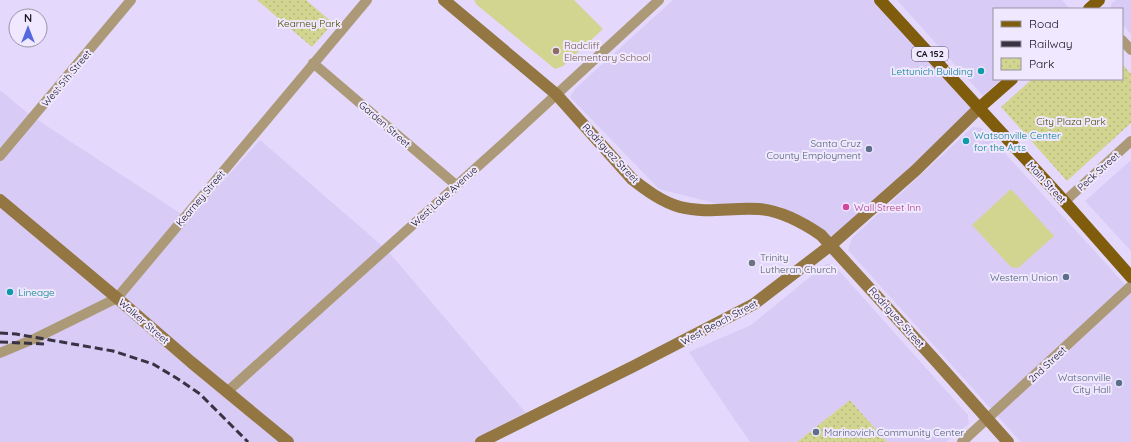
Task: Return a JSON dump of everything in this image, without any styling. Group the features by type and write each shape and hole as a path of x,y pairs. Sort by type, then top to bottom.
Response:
{"main road":[{"name":"Rodriguez Street","path":"444,0 556,94 632,179 659,198 679,206 696,210 717,211 760,209 775,212 797,220 809,226 821,235 1008,442"},
{"name":"Main Street","path":"880,0 1131,277"},
{"path":"979,108 1011,80"},
{"name":"West Beach Street","path":"481,442 741,312 765,296 831,245 916,170 979,108"},
{"name":"Walker Street","path":"0,200 288,442"}],"street":[{"name":"West 5th Street","path":"0,156 131,0"},
{"name":"Kearney Street","path":"0,353 36,338 117,298 367,0"},
{"name":"West Lake Avenue","path":"228,391 659,0"},
{"path":"1123,41 1131,50"},
{"name":"Garden Street","path":"313,63 456,185"},
{"name":"Peck Street","path":"1064,202 1131,141"},
{"name":"2nd Street","path":"962,442 1131,286"}],"shaded area":[{"path":"673,0 876,0 976,109 834,241 811,221 779,206 718,204 659,189 570,97 576,88"},
{"path":"897,0 1062,0 1069,8 993,8 993,80 1000,80 983,96"},
{"path":"1116,0 1131,0 1131,34 1123,25 1123,8 1110,8 1112,3"},
{"path":"0,90 30,115 189,219 260,140 387,250 526,413 489,431 494,442 0,442"},
{"path":"973,127 982,128 1131,291 1131,442 1021,442 848,250 852,238"},
{"path":"1131,160 1131,251 1085,201"},
{"path":"826,264 833,264 968,415 969,424 946,442 887,442 850,400 797,442 750,442 711,385 689,352 751,325"}],"green space":[{"name":"Kearney Park","path":"257,0 306,0 333,23 312,47"},
{"name":"Radcliff Elementary School","path":"474,0 574,0 603,29 563,66 555,69 477,5"},
{"name":"City Plaza Park","path":"1123,65 1131,74 1131,123 1067,181 1001,107 1031,80 1123,80"},
{"path":"1011,189 1054,236 1018,268 1011,267 972,225"},
{"path":"850,400 887,442 797,442"}],"railway":[{"path":"0,333 16,334 113,351 153,364 200,394 248,442"},
{"path":"0,342 45,344"}],"place":[{"name":"Radcliff Elementary School","path":"556,51"},
{"name":"Lettunich Building","path":"981,71"},
{"name":"Watsonville Center for the Arts","path":"966,141"},
{"name":"Santa Cruz County Employment","path":"869,149"},
{"name":"Wall Street Inn","path":"846,207"},
{"name":"Trinity Lutheran Church","path":"752,263"},
{"name":"Western Union","path":"1066,277"},
{"name":"Lineage","path":"10,292"},
{"name":"Watsonville City Hall","path":"1119,383"},
{"name":"Marinovich Community Center","path":"816,432"}]}
